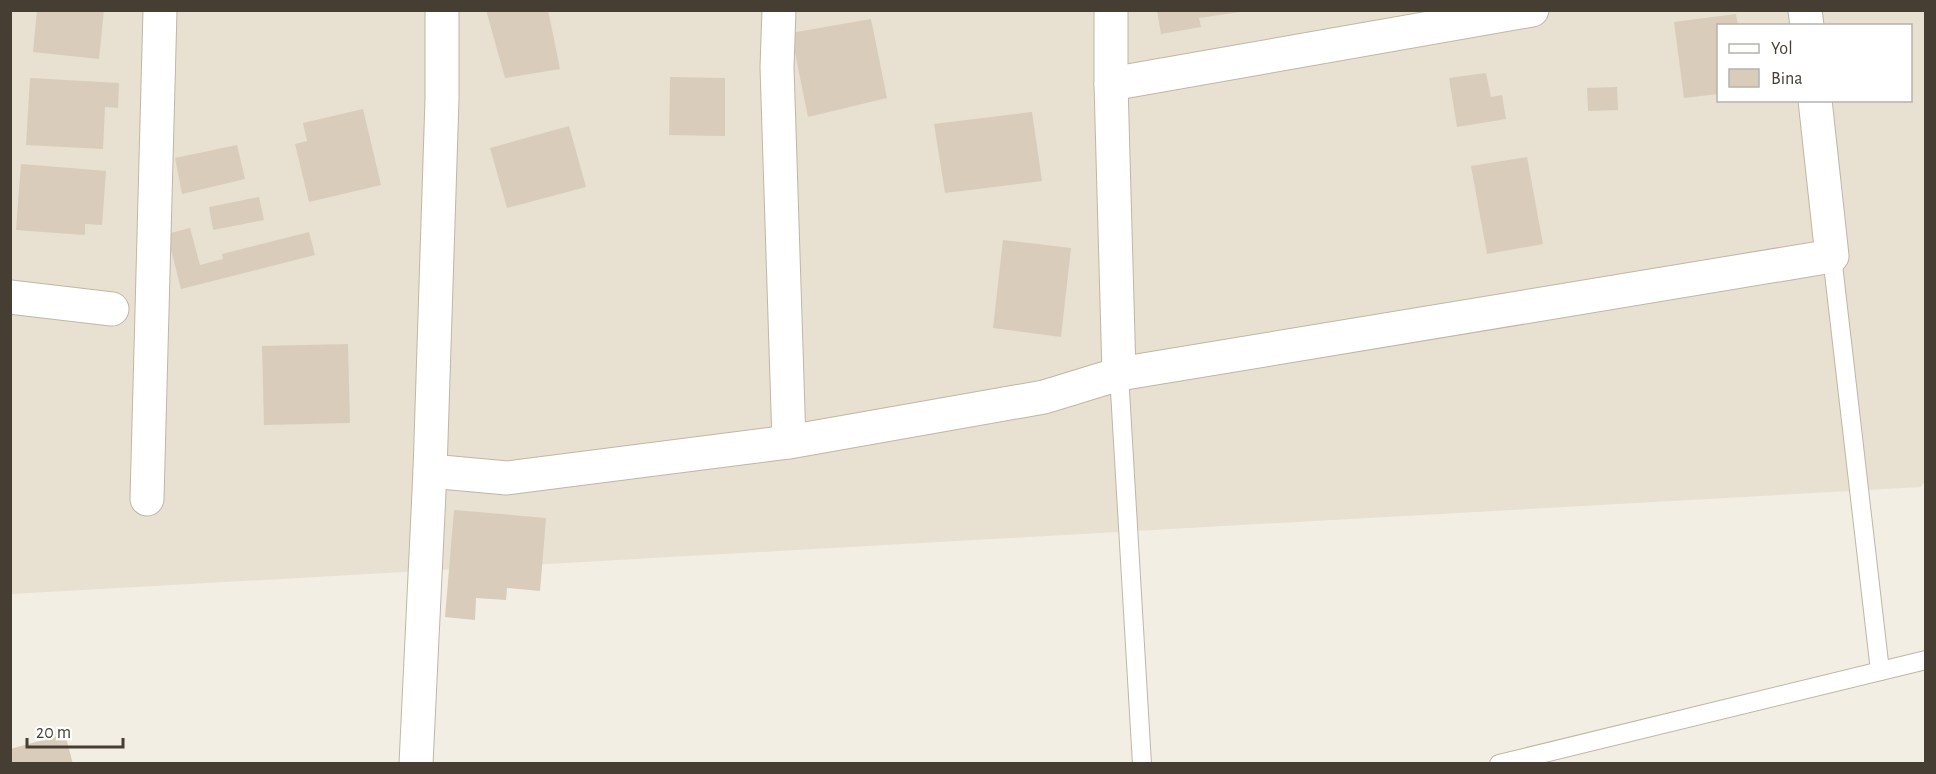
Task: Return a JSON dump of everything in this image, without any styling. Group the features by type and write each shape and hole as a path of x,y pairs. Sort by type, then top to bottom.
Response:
{"street":[{"path":"147,499 159,10"},
{"path":"416,764 430,471 441,122 442,10"},
{"path":"779,10 777,67 789,442"},
{"path":"1111,10 1119,374"},
{"path":"1111,84 1444,18 1532,10"},
{"path":"430,471 507,478 789,442 1044,397 1119,374 1832,256 1815,102"},
{"path":"10,297 112,309"}],"lane":[{"path":"1832,256 1880,671"},
{"path":"1119,374 1142,764"},
{"path":"1499,764 1926,660"}],"shaded area":[{"path":"11,11 1925,11 1926,479 1921,487 11,594"}],"building":[{"path":"37,10 104,10 99,59 33,52"},
{"path":"486,10 548,10 560,69 505,78"},
{"path":"1157,10 1240,10 1240,12 1199,18 1201,27 1161,34"},
{"path":"1736,14 1738,24 1717,24 1717,94 1684,98 1674,22"},
{"path":"871,19 887,98 808,117 791,33"},
{"path":"1486,73 1491,97 1502,95 1506,119 1457,127 1449,78"},
{"path":"670,77 725,78 725,136 669,135"},
{"path":"30,78 119,83 118,108 105,107 103,149 26,145"},
{"path":"1617,87 1618,110 1588,111 1587,88"},
{"path":"363,109 381,185 309,202 295,144 307,141 303,123"},
{"path":"1032,112 1042,181 945,193 934,124"},
{"path":"569,126 586,187 507,208 490,148"},
{"path":"237,145 245,179 182,194 175,158"},
{"path":"1527,157 1543,244 1487,254 1471,166"},
{"path":"21,164 106,171 102,225 85,224 85,235 16,230"},
{"path":"259,197 264,220 213,230 209,207"},
{"path":"190,228 200,265 223,259 222,254 309,232 315,255 181,289 167,234"},
{"path":"1003,240 1071,248 1061,337 993,328"},
{"path":"348,344 350,423 264,425 262,346"},
{"path":"454,510 546,518 540,591 507,588 506,600 476,598 475,620 445,617"},
{"path":"65,734 73,764 10,764 10,749"}]}
